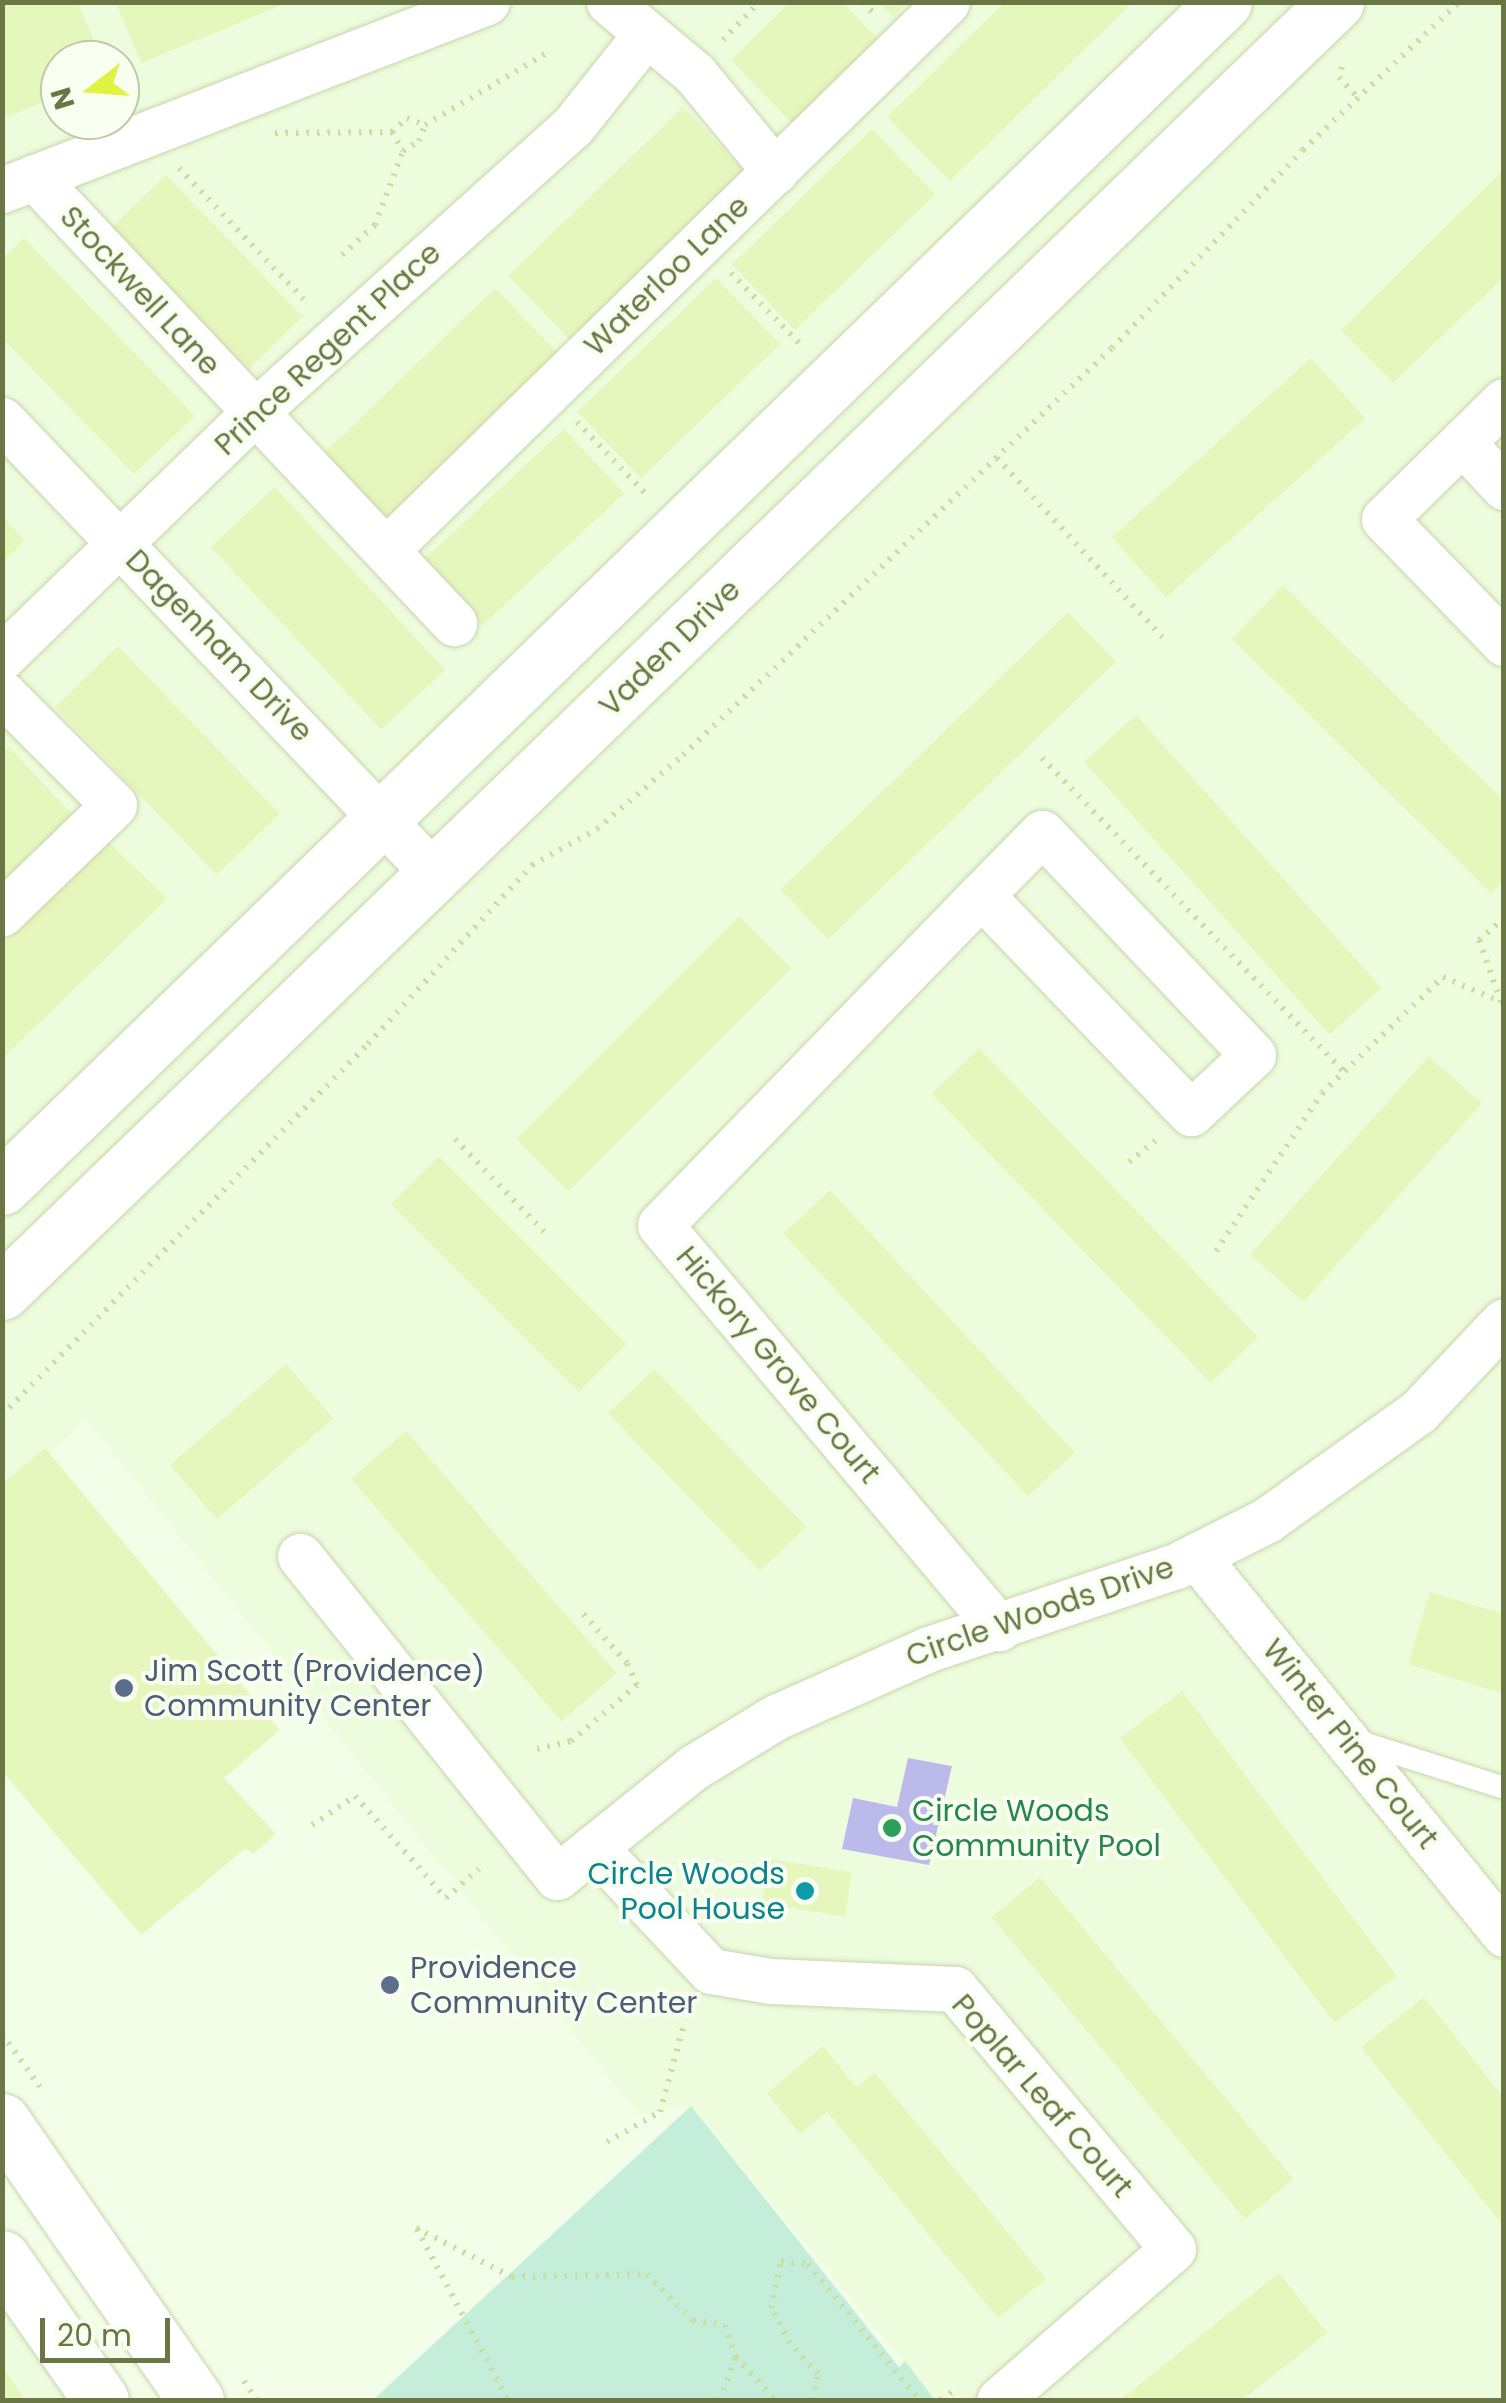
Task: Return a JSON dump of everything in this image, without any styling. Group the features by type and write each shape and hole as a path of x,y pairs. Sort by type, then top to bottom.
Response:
{"street":[{"path":"18,184 486,2"},
{"path":"609,2 695,74 775,171"},
{"name":"Waterloo Lane","path":"386,550 947,2"},
{"path":"2,1187 1224,2"},
{"name":"Vaden Drive","path":"2,1292 1336,2"},
{"name":"Prince Regent Place","path":"2,657 254,413 572,127 646,34"},
{"name":"Stockwell Lane","path":"18,184 254,413 454,623"},
{"path":"1504,400 1384,519 1504,642"},
{"name":"Dagenham Drive","path":"2,420 384,817 434,874"},
{"path":"1462,442 1504,487"},
{"path":"2,693 114,805 2,913"},
{"name":"Hickory Grove Court","path":"980,895 1192,1113 1253,1054 1042,833 980,895 660,1225 999,1628"},
{"name":"Circle Woods Drive","path":"300,1556 557,1877 694,1767 776,1717 913,1656 1196,1556 1346,1470 1418,1412 1504,1320"},
{"name":"Winter Pine Court","path":"1196,1556 1504,1934"},
{"name":"Poplar Leaf Court","path":"594,1847 710,1971 771,1981 956,1989 1172,2250 998,2400"},
{"path":"2,2121 196,2400"},
{"path":"2,2258 102,2400"}],"lane":[{"path":"1346,1738 1504,1788"}],"path":[{"path":"712,52 760,2"},
{"path":"2,1415 368,1044 532,865 597,829 683,755 996,458 1459,2"},
{"path":"342,255 375,225 403,151 419,142 425,125 550,51"},
{"path":"259,133 392,132 407,118 425,125"},
{"path":"392,132 403,151"},
{"path":"177,166 312,309"},
{"path":"702,242 804,348"},
{"path":"548,392 649,496"},
{"path":"996,458 1166,641"},
{"path":"1042,758 1344,1072"},
{"path":"1503,1004 1480,940 1504,918"},
{"path":"1216,1251 1322,1093 1443,977 1503,1004"},
{"path":"455,1139 550,1236"},
{"path":"537,1749 571,1741 637,1685 627,1663 583,1614"},
{"path":"312,1824 355,1796 446,1898 478,1870"},
{"path":"607,2142 660,2112 684,2028"},
{"path":"508,2400 416,2228 512,2276 647,2274 693,2320 725,2326 736,2357 774,2400"},
{"path":"813,2400 818,2374 790,2343 771,2308 781,2262 808,2264 919,2400"},
{"path":"720,2400 736,2357"}],"shaded area":[{"path":"3,3 1503,3 1503,2400 935,2400 691,2106 639,2115 87,1419 3,1497"},
{"path":"691,2106 899,2367 905,2361 935,2400 373,2400"},
{"path":"3,2307 67,2400 3,2400"}],"water":[{"name":"Circle Woods Community Pool","path":"908,1758 952,1766 929,1865 842,1849 853,1798 897,1807"}],"building":[{"path":"2,2 78,2 94,40 40,40 40,103 2,119"},
{"path":"116,2 287,2 141,63 140,40 132,40"},
{"path":"790,2 842,2 881,42 794,126 731,60"},
{"path":"878,2 908,2 893,17"},
{"path":"1005,2 1133,2 950,181 887,117"},
{"path":"683,107 748,174 573,343 508,276"},
{"path":"872,129 935,194 795,330 732,264"},
{"path":"1504,169 1504,277 1393,383 1341,330"},
{"path":"166,175 303,317 248,370 111,228"},
{"path":"24,238 195,416 134,474 2,338 2,259"},
{"path":"716,278 780,344 641,478 577,412"},
{"path":"495,288 560,355 386,522 322,455"},
{"path":"1311,358 1365,418 1166,598 1112,537"},
{"path":"564,429 624,493 483,625 423,561"},
{"path":"275,487 445,670 381,730 211,547"},
{"path":"2,516 25,541 2,563"},
{"path":"1283,585 1504,801 1504,880 1491,893 1232,639"},
{"path":"1068,612 1116,662 828,939 780,890"},
{"path":"118,646 280,814 217,875 55,707"},
{"path":"1136,715 1382,988 1330,1035 1084,762"},
{"path":"9,747 73,815 2,882 2,753"},
{"path":"109,842 167,899 2,1059 2,944"},
{"path":"739,916 791,968 569,1191 516,1139"},
{"path":"979,1048 1258,1337 1211,1383 932,1094"},
{"path":"1429,1056 1482,1104 1303,1302 1250,1254"},
{"path":"439,1156 627,1344 579,1392 391,1204"},
{"path":"830,1190 1075,1453 1028,1496 783,1234"},
{"path":"286,1364 333,1418 217,1519 170,1465"},
{"path":"654,1369 806,1527 760,1571 608,1413"},
{"path":"406,1431 617,1673 562,1721 351,1479"},
{"name":"Jim Scott (Providence) Community Center","path":"45,1448 280,1730 224,1778 276,1834 253,1854 246,1848 141,1935 2,1771 2,1484"},
{"path":"1430,1592 1504,1614 1504,1694 1408,1664"},
{"path":"1182,1691 1397,1976 1335,2023 1120,1738"},
{"name":"Circle Woods Pool House","path":"769,1859 852,1872 845,1917 762,1903"},
{"path":"1040,1877 1293,2179 1245,2219 992,1917"},
{"path":"1424,1997 1504,2098 1504,2227 1361,2047"},
{"path":"823,2046 856,2087 875,2073 1046,2279 998,2318 827,2112 800,2134 767,2093"},
{"path":"1279,2273 1327,2333 1242,2400 1120,2400"},
{"path":"2,2367 26,2400 2,2400"}],"place":[{"name":"Jim Scott (Providence) Community Center","path":"124,1688"},
{"name":"Circle Woods Community Pool","path":"892,1828"},
{"name":"Circle Woods Pool House","path":"805,1891"},
{"name":"Providence Community Center","path":"390,1985"}]}
